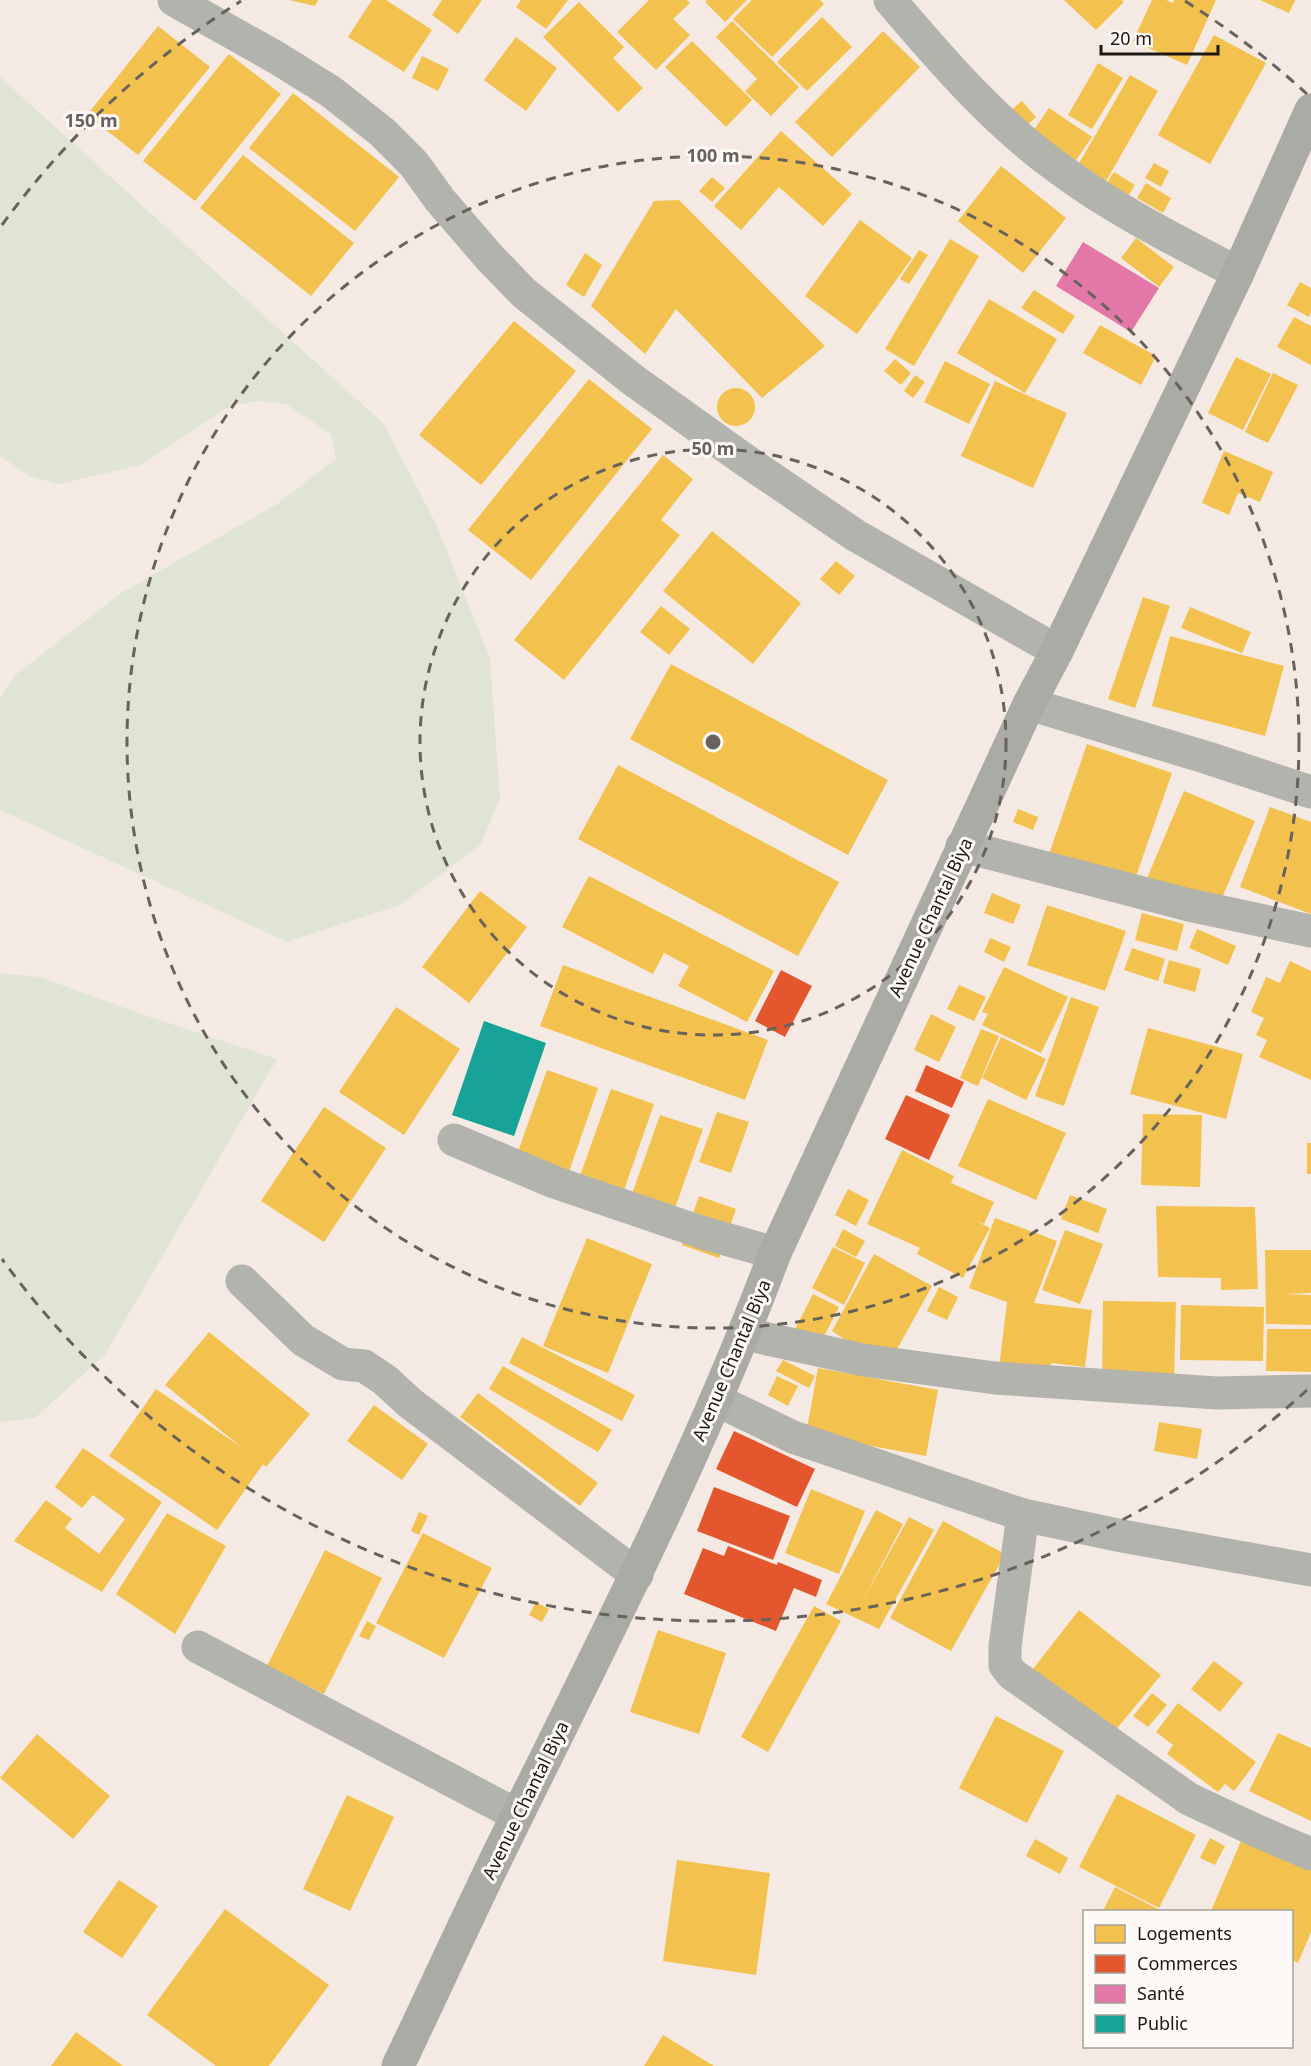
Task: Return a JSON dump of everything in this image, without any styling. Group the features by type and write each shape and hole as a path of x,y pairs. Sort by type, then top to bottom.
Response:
{"main road":[{"name":"Avenue Chantal Biya","path":"398,2066 517,1815 637,1575 745,1334 775,1253 962,846 1238,273 1311,110"}],"street":[{"path":"174,0 330,91 382,132 414,165 440,200 490,258 524,293 633,380 855,535 1057,651"},
{"path":"890,0 987,108 1060,170 1145,224 1238,273"},
{"path":"1029,704 1311,792"},
{"path":"962,846 1190,905 1311,931"},
{"path":"454,1140 554,1182 704,1233 775,1253"},
{"path":"242,1281 303,1340 343,1364 364,1366 386,1380 410,1403 637,1575"},
{"path":"745,1334 863,1360 995,1378 1217,1393 1311,1391"},
{"path":"716,1400 793,1437 1023,1515 1122,1536 1311,1570"},
{"path":"1023,1515 1005,1646 1005,1665 1012,1674 1190,1799 1311,1854"},
{"path":"198,1647 517,1815"}],"green space":[{"path":"0,77 384,424 436,524 490,658 500,798 481,844 400,905 287,942 0,810 0,698 14,676 121,593 277,504 336,459 331,434 286,404 257,401 230,406 141,465 59,484 29,476 0,456"},
{"path":"0,973 40,977 147,1016 277,1059 105,1355 35,1418 0,1422"}],"building: Logements":[{"path":"289,0 318,0 315,6"},
{"path":"372,0 386,0 432,30 404,72 348,37"},
{"path":"442,0 482,0 458,34 432,15"},
{"path":"521,0 568,0 546,29 516,7"},
{"path":"649,0 687,0 690,3 673,19 690,35 656,70 617,32"},
{"path":"707,0 747,0 725,22 705,2"},
{"path":"752,0 820,0 824,4 772,57 733,19"},
{"path":"1064,0 1122,0 1124,2 1096,30"},
{"path":"1152,0 1166,0 1173,3 1174,0 1216,0 1187,65 1133,41"},
{"path":"1260,0 1295,0 1289,13"},
{"path":"579,2 624,47 613,58 643,88 618,112 543,37"},
{"path":"822,17 852,47 807,91 777,62"},
{"path":"732,21 799,87 771,116 745,91 757,79 716,37"},
{"path":"158,26 210,67 138,155 87,115"},
{"path":"883,31 920,67 832,157 795,122"},
{"path":"1214,35 1266,63 1210,164 1158,135"},
{"path":"516,37 557,68 526,111 484,80"},
{"path":"692,41 752,100 726,127 665,67"},
{"path":"229,54 281,94 195,201 143,161"},
{"path":"422,56 449,69 438,91 412,78"},
{"path":"1098,63 1123,78 1092,129 1068,115"},
{"path":"1130,75 1158,91 1102,188 1074,172"},
{"path":"293,93 399,177 355,231 249,148"},
{"path":"1022,101 1036,117 1024,128 1010,111"},
{"path":"1049,108 1092,137 1070,169 1027,140"},
{"path":"781,131 852,194 823,226 779,187 741,230 714,206"},
{"path":"243,155 354,243 311,296 200,208"},
{"path":"1154,163 1169,171 1161,187 1145,178"},
{"path":"1001,166 1066,218 1023,273 958,221"},
{"path":"1114,172 1135,185 1123,204 1102,190"},
{"path":"712,177 725,188 712,202 699,191"},
{"path":"1146,183 1171,198 1163,213 1137,198"},
{"path":"679,200 825,346 762,398 676,309 645,354 591,306 654,201"},
{"path":"860,220 912,258 857,334 805,296"},
{"path":"1136,238 1174,267 1159,287 1121,258"},
{"path":"950,239 979,256 914,366 885,349"},
{"path":"919,250 928,255 909,284 900,279"},
{"path":"585,253 602,265 584,297 566,285"},
{"path":"1300,282 1311,288 1309,317 1287,305"},
{"path":"1034,290 1075,316 1063,334 1021,308"},
{"path":"989,299 1057,339 1025,393 957,353"},
{"path":"1294,317 1311,326 1311,365 1277,347"},
{"path":"514,321 576,371 481,485 419,435"},
{"path":"1100,325 1156,356 1141,385 1083,353"},
{"path":"1236,357 1271,374 1243,430 1208,413"},
{"path":"895,359 911,373 901,385 884,371"},
{"path":"945,361 990,384 969,424 924,402"},
{"path":"1273,373 1298,385 1268,443 1245,432"},
{"path":"915,375 925,382 913,398 904,391"},
{"path":"589,379 652,429 531,580 468,530"},
{"path":"995,381 1067,413 1033,488 961,456"},
{"path":"736,388 750,393 755,407 750,421 736,426 722,421 717,407 722,393"},
{"path":"1224,451 1273,472 1260,502 1238,493 1229,515 1202,503"},
{"path":"663,455 693,479 661,520 680,535 564,680 514,640"},
{"path":"712,531 801,603 753,664 663,591"},
{"path":"836,561 855,576 839,595 820,579"},
{"path":"1143,597 1170,606 1135,708 1108,699"},
{"path":"661,606 690,629 669,655 640,632"},
{"path":"1190,607 1251,632 1242,653 1181,628"},
{"path":"1170,636 1284,666 1265,736 1152,706"},
{"path":"671,664 888,780 848,855 630,739"},
{"path":"1087,744 1172,773 1134,882 1049,854"},
{"path":"618,765 839,882 798,956 578,839"},
{"path":"1184,791 1255,821 1218,907 1147,878"},
{"path":"1270,807 1311,822 1311,914 1240,887"},
{"path":"1018,809 1038,817 1033,830 1013,822"},
{"path":"589,876 774,971 747,1022 678,986 689,966 664,953 653,974 562,927"},
{"path":"480,891 527,927 469,1003 422,967"},
{"path":"992,893 1021,905 1013,924 984,913"},
{"path":"1047,905 1126,931 1105,991 1027,965"},
{"path":"1142,913 1184,924 1177,951 1135,940"},
{"path":"1197,929 1236,946 1228,965 1189,948"},
{"path":"990,938 1011,947 1004,962 984,952"},
{"path":"1132,948 1165,959 1158,981 1124,970"},
{"path":"1169,960 1201,969 1195,992 1163,983"},
{"path":"1290,961 1311,971 1311,1080 1259,1057 1267,1040 1256,1035 1264,1018 1251,1012 1266,977 1280,983"},
{"path":"563,965 768,1040 745,1100 540,1026"},
{"path":"1004,967 1068,997 1041,1053 982,1025 988,1014 982,1012"},
{"path":"959,985 986,997 974,1021 947,1009"},
{"path":"1071,997 1099,1007 1064,1106 1035,1096"},
{"path":"396,1007 460,1049 404,1135 339,1092"},
{"path":"931,1014 956,1027 939,1062 914,1050"},
{"path":"1148,1028 1243,1054 1226,1119 1130,1094"},
{"path":"981,1029 999,1036 978,1086 960,1078"},
{"path":"1001,1037 1046,1059 1026,1100 982,1078"},
{"path":"547,1070 598,1088 561,1195 509,1177"},
{"path":"611,1089 654,1104 616,1213 572,1198"},
{"path":"988,1099 1066,1133 1036,1200 958,1166"},
{"path":"324,1107 386,1148 324,1242 261,1201"},
{"path":"717,1112 749,1122 731,1173 699,1162"},
{"path":"1143,1114 1202,1115 1200,1187 1141,1185"},
{"path":"660,1115 703,1129 675,1208 632,1194"},
{"path":"1307,1143 1311,1143 1311,1174 1307,1174"},
{"path":"902,1150 954,1176 951,1183 994,1202 984,1224 976,1221 990,1228 963,1278 917,1254 920,1248 867,1224"},
{"path":"848,1189 869,1200 856,1226 835,1215"},
{"path":"1070,1195 1107,1209 1098,1233 1061,1219"},
{"path":"699,1196 736,1209 719,1258 682,1245"},
{"path":"1156,1206 1255,1207 1258,1289 1221,1290 1221,1278 1158,1277"},
{"path":"995,1218 1057,1241 1034,1303 1092,1310 1085,1367 1051,1363 1050,1374 999,1368 1007,1302 969,1288"},
{"path":"843,1229 865,1241 856,1257 835,1246"},
{"path":"1065,1230 1103,1244 1080,1304 1042,1290"},
{"path":"587,1238 652,1264 608,1373 543,1346"},
{"path":"833,1247 865,1263 844,1305 812,1288"},
{"path":"1265,1250 1311,1250 1311,1293 1284,1294 1311,1295 1311,1325 1266,1324"},
{"path":"874,1254 932,1286 895,1353 859,1349 832,1331"},
{"path":"939,1287 958,1297 947,1320 927,1311"},
{"path":"813,1294 839,1307 818,1348 792,1335"},
{"path":"1103,1301 1176,1302 1174,1383 1102,1382"},
{"path":"1181,1305 1264,1307 1263,1361 1180,1360"},
{"path":"1267,1329 1311,1329 1311,1372 1266,1371"},
{"path":"209,1332 310,1414 266,1467 263,1464 217,1530 109,1456 156,1389 241,1447 165,1385"},
{"path":"522,1337 635,1395 622,1421 509,1363"},
{"path":"783,1360 815,1376 809,1388 776,1371"},
{"path":"503,1366 612,1430 598,1452 489,1389"},
{"path":"818,1368 938,1390 926,1456 806,1434"},
{"path":"777,1376 798,1386 788,1406 768,1395"},
{"path":"478,1393 598,1483 580,1506 460,1417"},
{"path":"374,1405 428,1444 402,1480 347,1441"},
{"path":"1159,1422 1202,1429 1197,1459 1154,1451"},
{"path":"83,1448 162,1502 102,1592 14,1541 46,1500 72,1519 65,1528 99,1554 125,1519 93,1495 82,1508 55,1487"},
{"path":"811,1489 865,1511 839,1574 785,1553"},
{"path":"876,1510 903,1524 861,1604 909,1517 934,1530 879,1629 826,1604"},
{"path":"419,1512 428,1516 419,1535 411,1531"},
{"path":"167,1513 226,1546 175,1634 116,1594"},
{"path":"943,1521 1005,1554 951,1651 890,1618"},
{"path":"423,1533 492,1568 444,1658 376,1623"},
{"path":"325,1550 382,1578 324,1694 267,1666"},
{"path":"536,1602 549,1609 542,1622 529,1615"},
{"path":"814,1606 841,1621 768,1752 741,1737"},
{"path":"1079,1610 1161,1675 1109,1738 1029,1674"},
{"path":"367,1621 376,1626 369,1640 359,1636"},
{"path":"658,1630 726,1653 699,1734 630,1712"},
{"path":"1214,1661 1243,1683 1220,1712 1191,1689"},
{"path":"1152,1693 1167,1705 1148,1727 1133,1716"},
{"path":"1178,1703 1256,1762 1234,1791 1225,1784 1218,1792 1167,1754 1173,1745 1156,1732"},
{"path":"996,1716 1064,1751 1027,1823 959,1788"},
{"path":"1278,1733 1311,1748 1311,1821 1249,1791"},
{"path":"37,1734 110,1796 73,1839 0,1778"},
{"path":"1117,1794 1196,1835 1159,1908 1079,1867"},
{"path":"347,1795 394,1817 350,1911 303,1889"},
{"path":"1244,1834 1311,1862 1311,1932 1298,1963 1293,1960 1293,1910 1211,1910"},
{"path":"1210,1838 1225,1846 1215,1865 1200,1858"},
{"path":"1035,1839 1068,1858 1060,1874 1026,1856"},
{"path":"677,1860 770,1873 756,1975 663,1961"},
{"path":"119,1880 158,1906 122,1958 83,1932"},
{"path":"1115,1887 1160,1910 1104,1910"},
{"path":"225,1909 329,1985 269,2066 216,2066 147,2015"},
{"path":"76,2032 123,2066 51,2066"},
{"path":"663,2035 714,2066 644,2066"}],"building: Commerces":[{"path":"781,970 812,986 785,1037 755,1021"},
{"path":"926,1065 964,1082 952,1108 915,1091"},
{"path":"906,1095 950,1115 929,1160 885,1139"},
{"path":"734,1431 815,1469 797,1507 716,1469"},
{"path":"714,1487 790,1516 773,1560 697,1531"},
{"path":"728,1546 777,1565 778,1562 822,1580 816,1597 794,1588 776,1631 684,1594 703,1548 724,1556"}],"building: Santé":[{"path":"1083,242 1159,288 1131,332 1056,286"}],"building: Public":[{"path":"484,1021 546,1043 514,1136 452,1115"}]}
